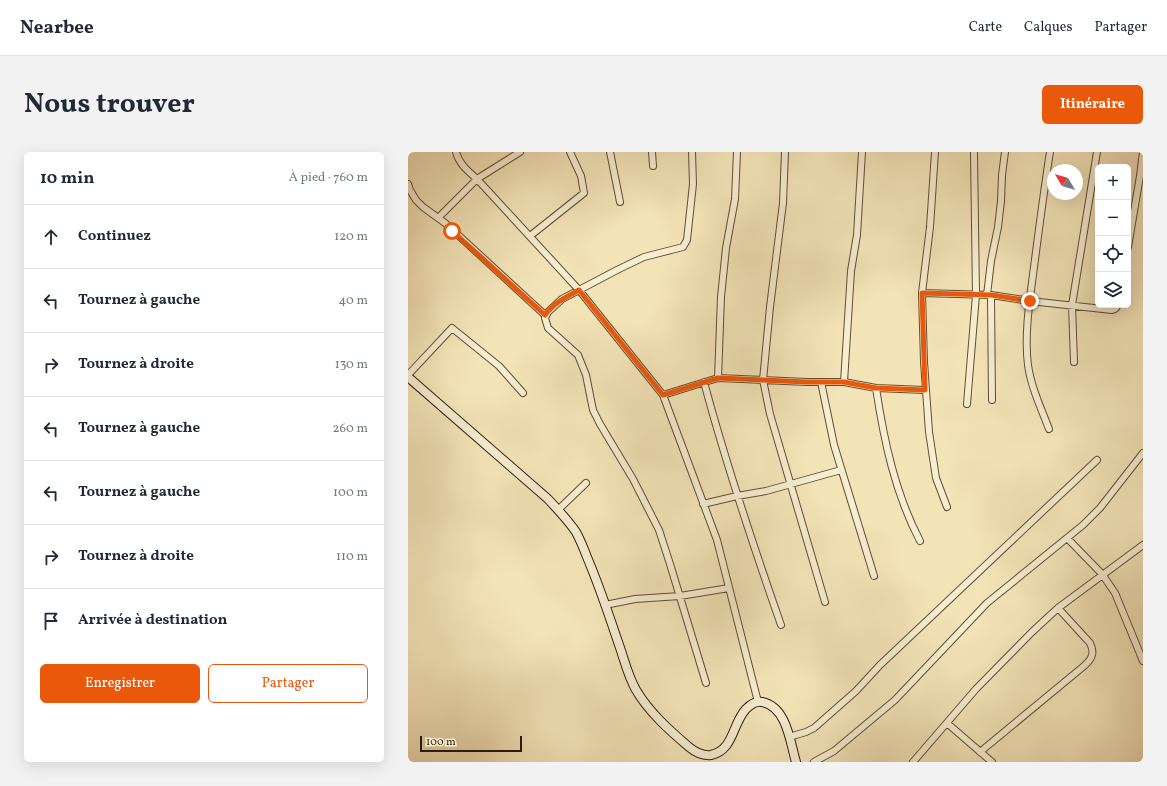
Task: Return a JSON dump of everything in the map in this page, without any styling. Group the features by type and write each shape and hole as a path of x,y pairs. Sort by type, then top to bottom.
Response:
{"street":[{"path":"456,152 463,167 477,179 579,290 663,395 717,540 758,702"},
{"path":"438,218 477,179 520,152"},
{"path":"530,236 584,193 581,176 570,152"},
{"path":"610,152 620,202"},
{"path":"652,152 653,166"},
{"path":"692,152 693,184 687,240 685,245 683,247 644,257 562,299 545,315 545,321 548,328 578,355 586,375 593,410 633,479 659,530 706,683"},
{"path":"718,378 721,297 726,248 735,199 737,152"},
{"path":"785,152 783,203 770,307 763,380 770,414 825,602"},
{"path":"844,382 852,271 857,235 862,152"},
{"path":"935,152 930,227 922,293 925,390 929,432 936,478 948,506"},
{"path":"967,404 976,294 974,152"},
{"path":"992,400 989,295 992,261 998,227 1005,152"},
{"path":"1050,152 1030,301 1027,350 1028,366 1037,398 1050,428"},
{"path":"1074,362 1072,305 1097,152"},
{"path":"1130,236 1143,152"},
{"path":"408,184 416,200 423,207 438,218 545,315"},
{"path":"922,293 989,295 1095,308"},
{"path":"1096,308 1112,310 1116,308"},
{"path":"523,393 500,366 452,328 408,376 529,482 558,510 576,532 588,558 620,646 626,668 636,689 649,709 662,723 697,753 707,756 718,753 728,744 739,719 746,708 758,702 769,705 776,710 783,719 796,762"},
{"path":"663,395 718,378 844,382 876,388 925,390"},
{"path":"704,382 723,454 781,625"},
{"path":"821,382 834,445 874,576"},
{"path":"876,388 883,435 899,494 920,541"},
{"path":"814,762 834,751 895,700 987,604 1083,525 1100,508 1143,453"},
{"path":"789,737 814,728 856,691 880,664 1097,460"},
{"path":"703,504 791,484 841,470"},
{"path":"558,510 586,483"},
{"path":"1067,538 1102,574 1115,593 1143,661"},
{"path":"913,762 987,678 1032,632 1058,608 1143,545"},
{"path":"605,605 636,599 680,596 729,588"},
{"path":"980,752 1084,666 1093,656 1093,649 1090,643 1058,608"},
{"path":"948,724 992,762"}],"route":[{"path":"452,231 545,315 562,299 579,290 663,395 718,378 844,382 876,388 925,390 922,293 991,295 1030,301"}]}
